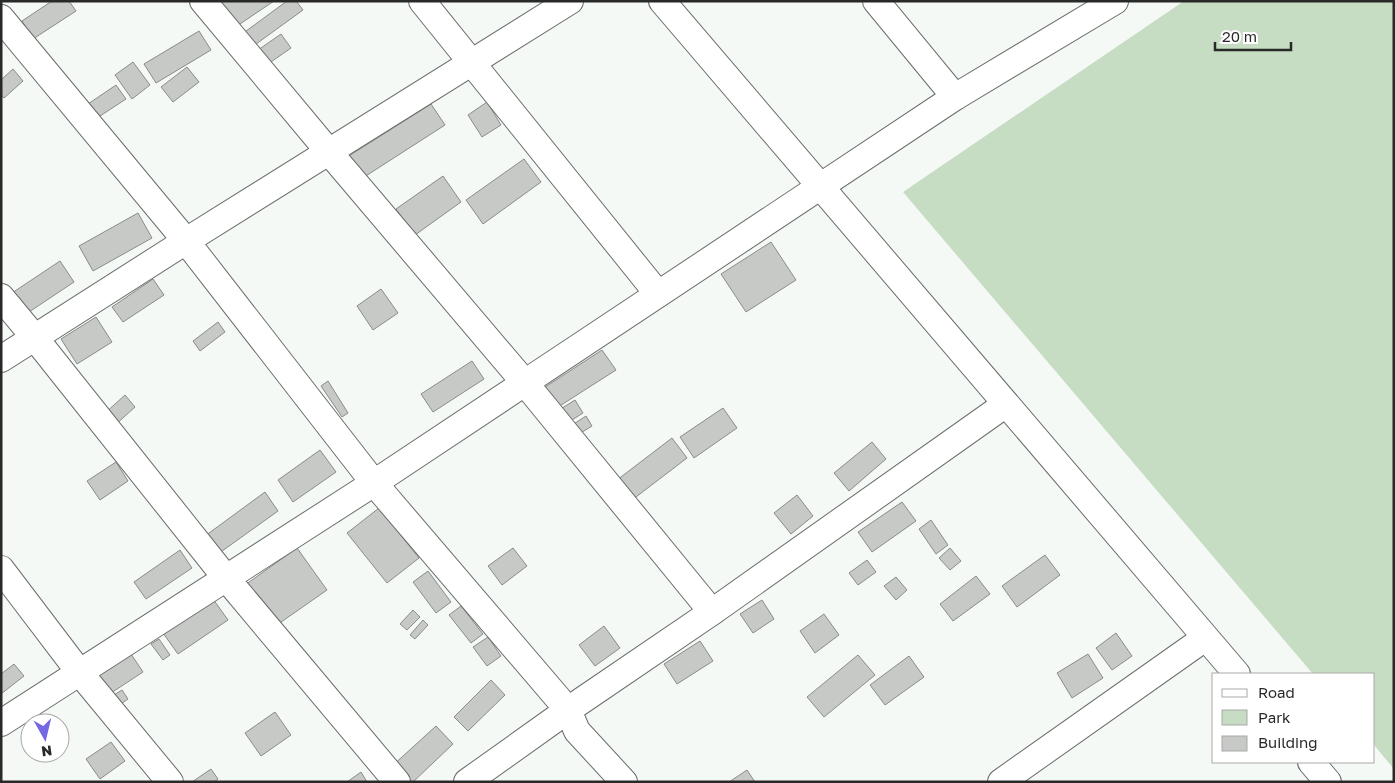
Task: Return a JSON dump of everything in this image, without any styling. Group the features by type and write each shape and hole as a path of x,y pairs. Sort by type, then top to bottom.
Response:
{"street":[{"path":"1,7 11,1"},
{"path":"203,1 525,383 712,612"},
{"path":"422,1 658,294"},
{"path":"1,359 570,1"},
{"path":"662,1 1235,673"},
{"path":"876,1 955,97"},
{"path":"1,724 374,483 955,97 1113,2"},
{"path":"1,18 186,241 374,483 568,710 577,731 624,782"},
{"path":"1,297 226,578 397,782"},
{"path":"466,782 712,612 1006,404"},
{"path":"1,569 80,673 170,782"},
{"path":"1001,782 1205,638"},
{"path":"1312,763 1328,782"}],"green space":[{"path":"1184,1 1394,1 1394,769 1375,746 1375,673 1312,673 903,192"}],"building":[{"path":"52,1 69,1 76,11 33,39 22,21"},
{"path":"221,1 274,1 237,26"},
{"path":"287,1 296,1 303,10 252,47 242,34"},
{"path":"199,31 211,50 156,83 144,64"},
{"path":"281,34 291,48 268,64 258,50"},
{"path":"133,62 150,85 132,99 115,75"},
{"path":"187,67 199,82 173,102 161,87"},
{"path":"13,69 23,81 4,98 1,95 1,80"},
{"path":"116,85 126,99 97,118 88,104"},
{"path":"487,102 501,125 482,137 468,115"},
{"path":"431,104 445,125 358,181 344,159"},
{"path":"524,159 541,182 483,224 466,200"},
{"path":"443,176 461,202 415,235 396,209"},
{"path":"138,213 152,238 93,271 79,246"},
{"path":"771,242 796,280 746,312 721,274"},
{"path":"60,261 74,282 26,314 12,293"},
{"path":"153,279 164,295 123,322 112,307"},
{"path":"381,289 398,313 373,330 357,306"},
{"path":"96,317 112,342 77,364 61,339"},
{"path":"218,322 225,332 200,351 193,341"},
{"path":"602,350 616,370 555,409 542,389"},
{"path":"472,361 484,379 433,412 421,394"},
{"path":"328,381 348,413 342,417 321,386"},
{"path":"125,395 135,407 114,426 104,414"},
{"path":"575,400 583,413 567,423 559,410"},
{"path":"723,408 737,428 694,458 680,437"},
{"path":"586,416 592,426 576,436 569,427"},
{"path":"672,438 687,458 632,500 617,480"},
{"path":"872,442 886,459 849,491 834,473"},
{"path":"320,450 336,472 293,502 278,480"},
{"path":"116,462 128,481 100,500 87,481"},
{"path":"265,492 278,511 218,554 205,536"},
{"path":"797,495 813,516 791,534 774,513"},
{"path":"902,502 916,521 872,552 858,532"},
{"path":"379,508 419,558 387,583 347,533"},
{"path":"931,520 948,545 936,554 919,529"},
{"path":"297,548 327,590 274,627 245,585"},
{"path":"513,548 527,566 502,585 488,566"},
{"path":"950,548 961,561 950,570 939,558"},
{"path":"180,550 192,568 146,599 134,582"},
{"path":"1045,555 1060,575 1017,607 1002,586"},
{"path":"867,560 876,572 858,585 849,573"},
{"path":"428,571 451,602 436,613 413,582"},
{"path":"976,576 990,594 953,621 940,604"},
{"path":"896,577 907,590 896,600 884,586"},
{"path":"213,599 228,620 178,654 163,633"},
{"path":"762,600 774,619 753,633 740,614"},
{"path":"461,606 483,634 471,643 449,615"},
{"path":"413,610 420,617 407,630 400,624"},
{"path":"824,614 839,635 815,653 800,631"},
{"path":"423,620 428,625 415,639 410,635"},
{"path":"604,626 620,648 595,666 579,645"},
{"path":"1116,633 1132,656 1112,670 1096,648"},
{"path":"488,637 501,656 487,666 473,647"},
{"path":"159,639 170,655 163,660 151,644"},
{"path":"700,641 713,661 677,684 664,664"},
{"path":"129,651 143,672 111,693 97,673"},
{"path":"1088,654 1103,678 1072,698 1057,673"},
{"path":"858,655 875,675 824,717 807,697"},
{"path":"909,656 924,677 885,705 870,685"},
{"path":"14,664 24,676 1,694 1,674"},
{"path":"491,680 505,695 468,731 454,717"},
{"path":"122,690 128,699 121,704 114,695"},
{"path":"275,712 291,735 261,756 245,733"},
{"path":"436,726 453,744 413,782 405,782 391,767"},
{"path":"111,742 125,761 100,779 86,759"},
{"path":"211,769 218,779 214,782 192,782"},
{"path":"747,770 755,782 729,782"},
{"path":"361,772 367,782 347,782"}]}
